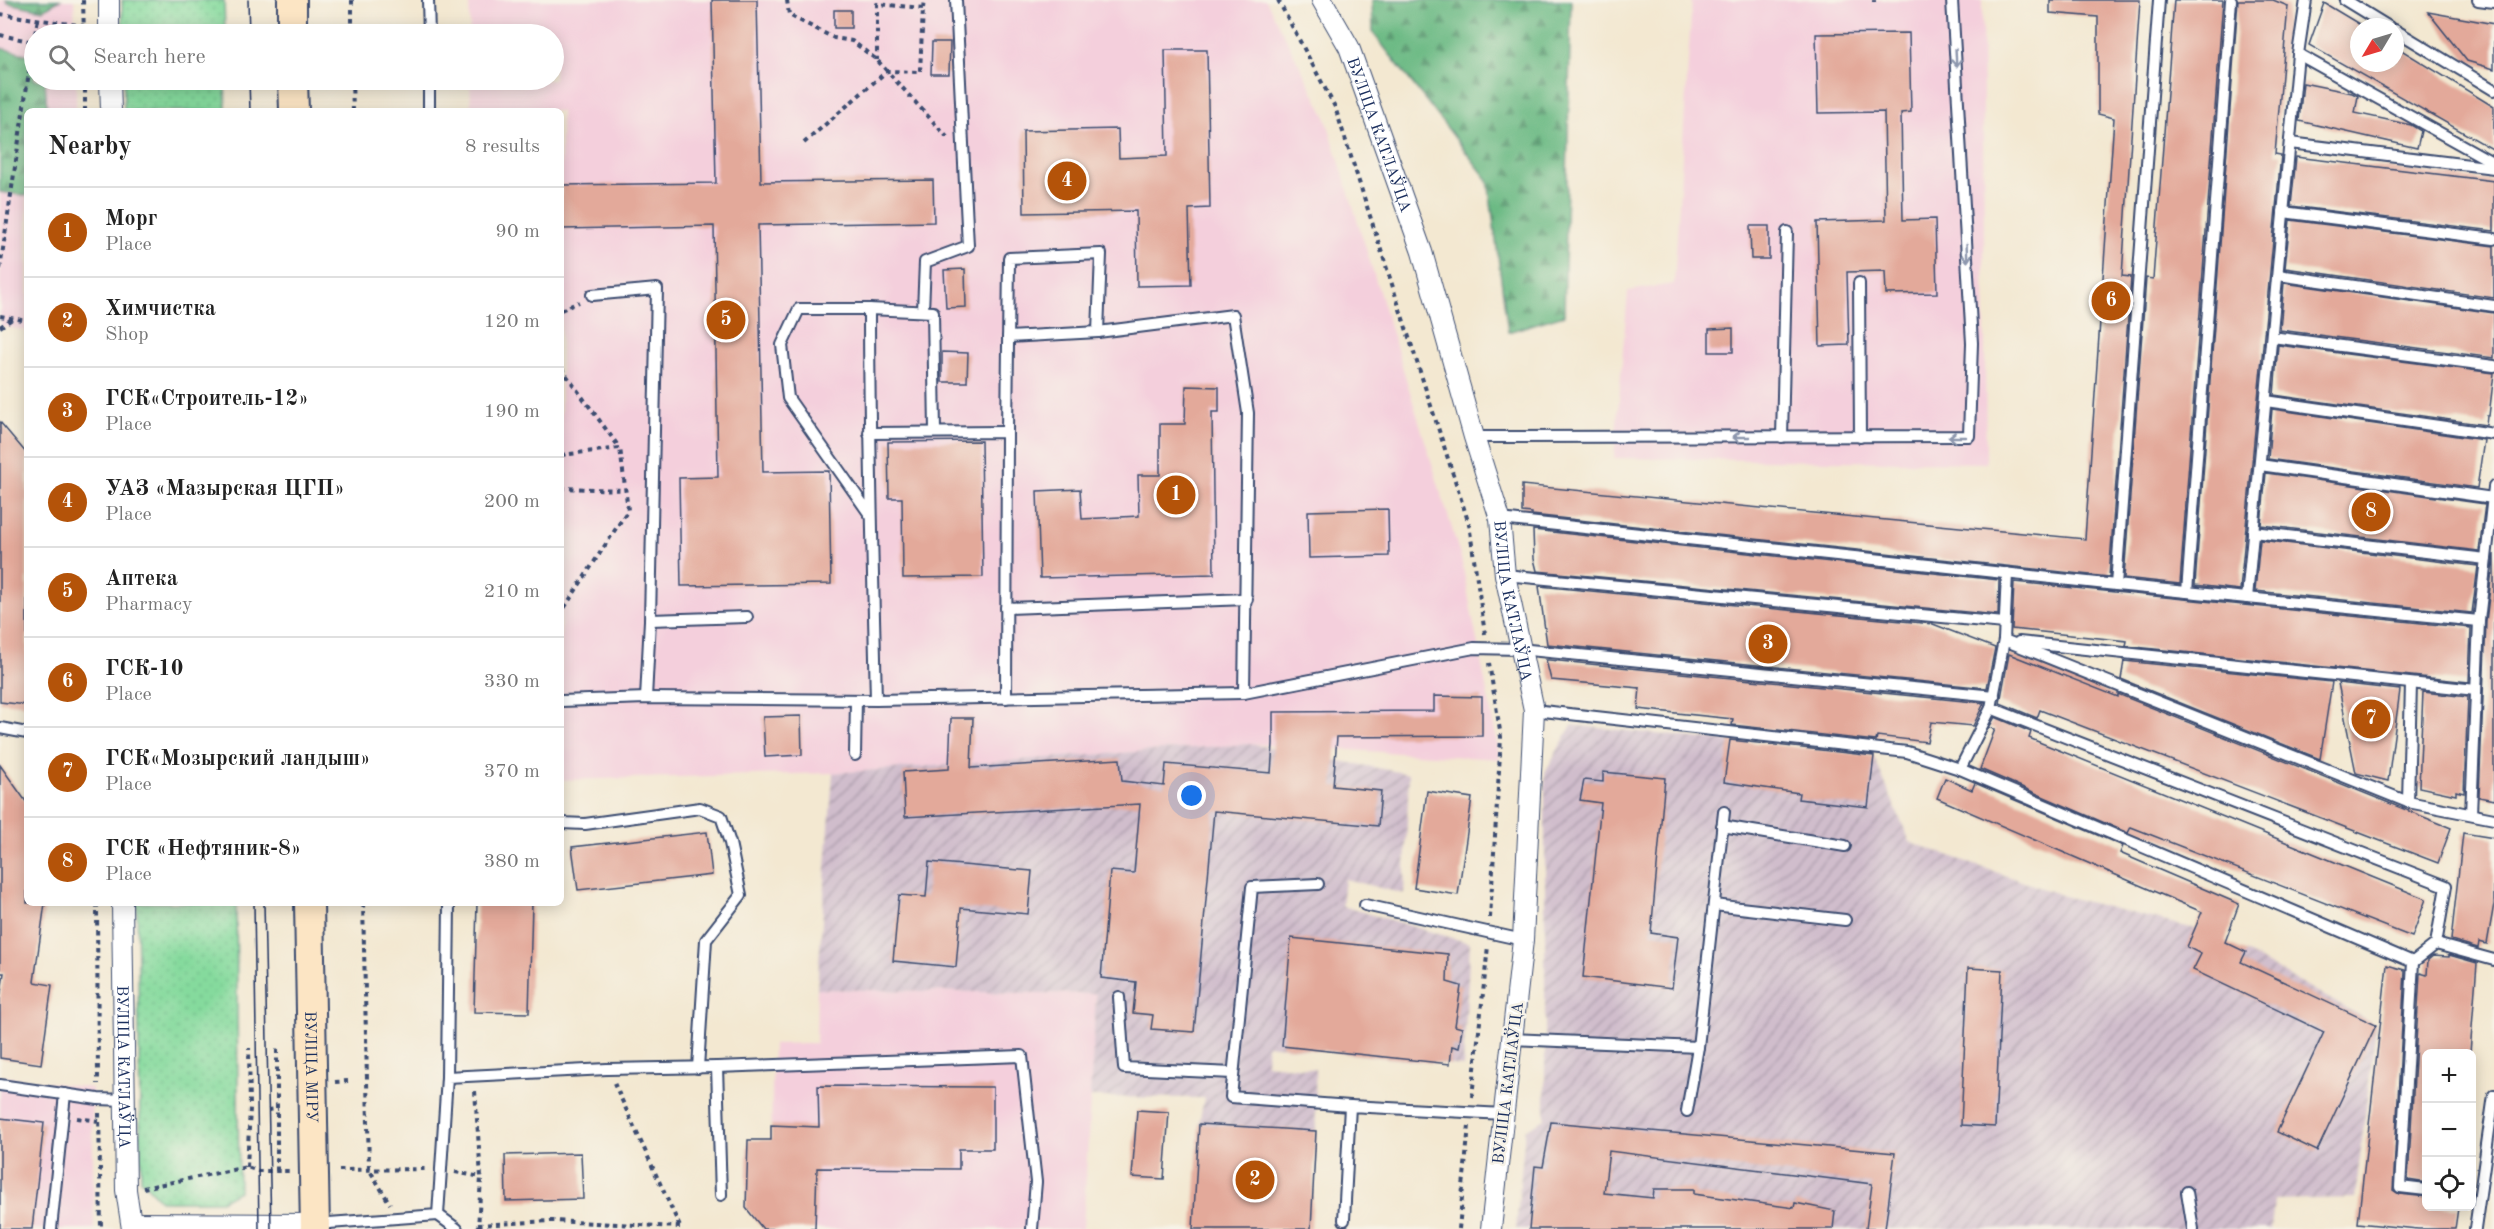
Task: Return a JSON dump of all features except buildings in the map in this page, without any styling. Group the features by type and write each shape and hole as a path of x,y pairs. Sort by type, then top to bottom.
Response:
{"main road":[{"path":"292,0 292,24"},
{"path":"293,90 294,108"},
{"name":"ВУЛІЦА МІРУ","path":"309,906 315,1226"}],"street":[{"path":"109,0 110,24"},
{"name":"ВУЛІЦА КАТЛАЎЦА","path":"1322,0 1349,47 1419,241 1474,437 1500,519 1505,574 1519,649 1534,710 1523,940 1491,1229"},
{"path":"110,90 111,108"},
{"name":"ВУЛІЦА КАТЛАЎЦА","path":"122,906 126,1190 132,1226"},
{"path":"132,1226 315,1226"}],"lane":[{"path":"428,0 429,24"},
{"path":"923,311 925,262 968,246 956,0"},
{"path":"1474,437 1969,436 1972,343 1952,0"},
{"path":"2116,585 2159,0"},
{"path":"2187,592 2231,0"},
{"path":"2247,598 2298,54 2306,0"},
{"path":"2345,0 2375,18"},
{"path":"2478,0 2494,2"},
{"path":"2404,35 2494,90"},
{"path":"2298,54 2494,163"},
{"path":"429,90 429,108"},
{"path":"2290,143 2494,168"},
{"path":"2283,212 2494,239"},
{"path":"1782,437 1787,232"},
{"path":"1005,698 1009,258 1101,254 1098,332"},
{"path":"2278,275 2494,306"},
{"path":"1859,283 1860,437"},
{"path":"592,295 657,290 650,620 646,698"},
{"path":"871,516 788,398 782,345 799,309 933,312 935,431"},
{"path":"869,309 869,433 876,700"},
{"path":"1008,337 1098,332 1233,315 1248,413 1244,693"},
{"path":"2272,337 2494,366"},
{"path":"2266,401 2494,434"},
{"path":"869,433 1007,432"},
{"path":"2260,465 2493,492 2479,621 2471,814"},
{"path":"1500,519 2116,585 2479,621"},
{"path":"2253,532 2486,560"},
{"path":"1960,769 1991,708 1994,696 2004,640 2007,573"},
{"path":"1505,574 2004,623"},
{"path":"1006,608 1247,599"},
{"path":"650,620 747,617"},
{"path":"2004,640 2476,690"},
{"path":"2004,640 2408,802 2494,819"},
{"path":"564,701 646,698 876,700 1244,693 1474,648 1519,649 1994,696"},
{"path":"2408,802 2411,684"},
{"path":"855,755 856,700"},
{"path":"1991,708 2446,886 2436,944 2414,962 2400,1187 2422,1189"},
{"path":"1534,710 1907,752 1960,769 2414,962"},
{"path":"0,728 24,732"},
{"path":"564,823 585,824 700,808 721,816 730,843 741,895 706,939 698,1068"},
{"path":"1688,1111 1698,1047 1724,812"},
{"path":"1722,826 1845,846"},
{"path":"1318,884 1252,887 1231,1097 1504,1114"},
{"path":"1365,905 1523,940"},
{"path":"1714,905 1845,920"},
{"path":"438,1215 447,1077 449,906"},
{"path":"2436,944 2494,960"},
{"path":"1119,997 1124,1068 1233,1073"},
{"path":"1512,1039 1698,1047"},
{"path":"447,1077 607,1069 717,1068 1022,1056 1036,1182 1032,1229"},
{"path":"717,1068 720,1195"},
{"path":"0,1085 98,1099 125,1100"},
{"path":"51,1229 65,1094"},
{"path":"2476,1196 2494,1095"},
{"path":"1344,1220 1350,1106"},
{"path":"2187,1192 2193,1229"},
{"path":"2475,1229 2476,1211"},
{"path":"315,1226 398,1223 438,1215 457,1229"}],"path":[{"path":"84,0 84,24"},
{"path":"352,0 352,24"},
{"path":"788,0 789,15 834,38 852,41 877,60 964,155"},
{"path":"804,143 887,71 920,72 924,0"},
{"path":"1278,0 1335,107 1469,524 1501,737 1489,933 1460,1229"},
{"path":"877,60 877,4 923,8"},
{"path":"0,14 71,24"},
{"path":"37,24 38,19"},
{"path":"0,35 24,40"},
{"path":"24,108 27,90"},
{"path":"85,90 85,108"},
{"path":"352,90 352,108"},
{"path":"0,268 24,108"},
{"path":"0,316 24,321"},
{"path":"0,327 12,319"},
{"path":"564,372 620,448 628,510 564,607"},
{"path":"564,455 620,448"},
{"path":"564,488 625,489"},
{"path":"97,906 101,1229"},
{"path":"364,906 369,1169 398,1223"},
{"path":"277,1046 277,1171"},
{"path":"247,1167 250,1108 249,1048"},
{"path":"474,1075 481,1177 478,1227 569,1222 680,1228 607,1069"},
{"path":"250,1108 258,1108"},
{"path":"268,1110 278,1109"},
{"path":"100,1189 126,1190 247,1167 277,1171 442,1169 481,1177"},
{"path":"569,1222 569,1229"}],"shaded area":[{"path":"0,0 74,0 75,24 24,24 24,90 76,90 76,108 24,108 24,330 0,326"},
{"path":"469,0 1266,0 1325,115 1461,558 1500,759 1250,744 833,773 564,780 564,108 471,108 470,90 564,90 564,24 470,24"},
{"path":"1692,0 1982,0 1986,463 1614,458 1628,291 1674,284"},
{"path":"1572,725 1874,757 1910,842 2067,897 2195,929 2246,952 2376,1025 2355,1198 2274,1200 2271,1229 1516,1229 1525,1130 1545,1119 1545,772"},
{"path":"1250,744 1409,774 1404,894 1345,879 1342,906 1470,943 1463,1066 1267,1045 1266,1064 1315,1069 1316,1131 1199,1124 1204,1098 1090,1097 1096,994 817,989 833,773"},
{"path":"817,989 1096,994 1083,1229 772,1229 773,1195 746,1194 748,1140 771,1140 773,1044 816,1043"},
{"path":"0,1076 92,1088 94,1229 0,1229"}],"green space":[{"path":"6,0 60,0 43,10 8,3"},
{"path":"122,0 224,0 225,24 123,24"},
{"path":"1372,0 1571,0 1564,315 1508,332 1488,180 1373,33"},
{"path":"0,48 24,54 24,90 46,90 47,108 24,108 24,196 0,192"},
{"path":"124,90 225,90 226,108 124,108"},
{"path":"137,906 236,906 239,1191 221,1201 161,1201 141,1180"}],"tram line":[{"path":"248,0 249,24"},
{"path":"249,90 250,108"},
{"path":"254,906 259,1229"},
{"path":"264,906 271,1229"}],"place":[{"name":"УАЗ «Мазырская ЦГП»","path":"1067,181"},
{"name":"ГСК-10","path":"2111,301"},
{"name":"Аптека","path":"726,320"},
{"name":"Морг","path":"1176,495"},
{"name":"ГСК «Нефтяник-8»","path":"2371,512"},
{"name":"ГСК«Строитель-12»","path":"1768,644"},
{"name":"ГСК«Мозырский ландыш»","path":"2371,719"},
{"name":"Химчистка","path":"1255,1180"}]}
